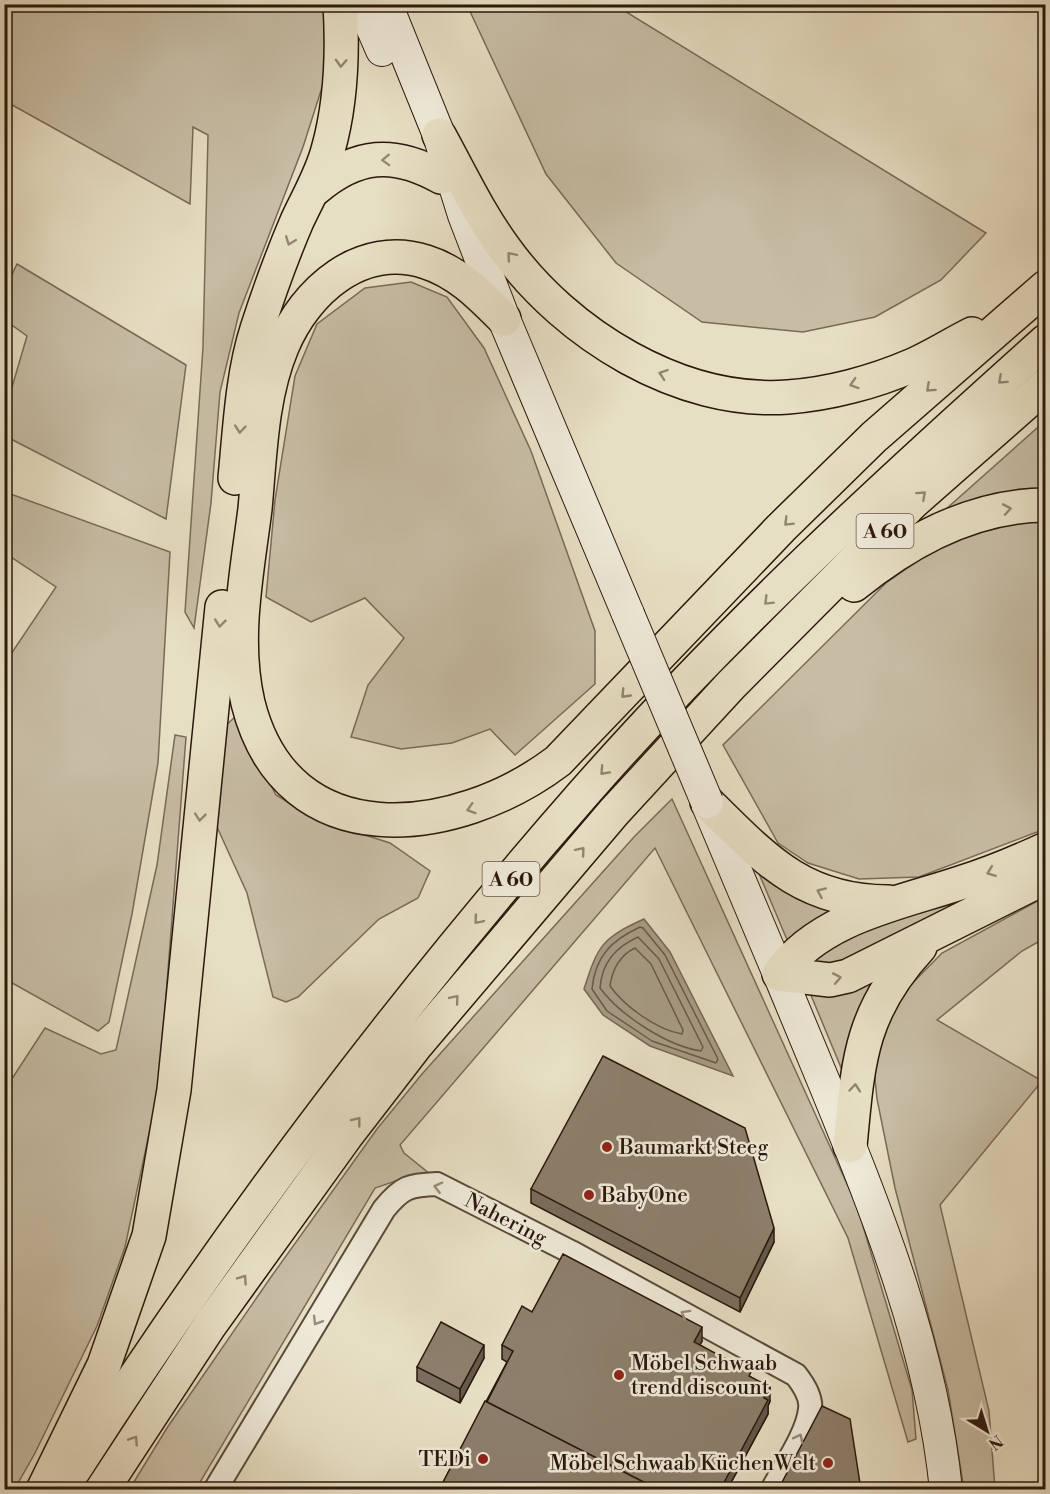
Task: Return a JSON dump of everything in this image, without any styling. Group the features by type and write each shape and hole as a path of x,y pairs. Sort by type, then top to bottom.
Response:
{"highway":[{"path":"43,1490 104,1365 149,1236 174,1090 248,365 272,287 298,219 315,189 329,149 340,77 342,35 340,4"},
{"path":"439,135 506,250 573,322 613,350 656,372 699,386 744,395 787,397 836,390 911,366 1021,307"},
{"path":"315,189 348,165 369,161 406,161 441,177"},
{"path":"504,319 473,288 451,273 426,262 376,258 346,270 312,297 281,348 271,384 263,435 240,638 244,685 262,741 284,772 315,798 351,815 391,821 413,821 457,813 510,793 558,761 798,512 874,437 1046,287"},
{"name":"A 60","path":"61,1490 182,1306 318,1117 389,1024 585,792 707,662 888,482 1046,341"},
{"name":"A 60","path":"102,1490 210,1324 277,1229 417,1044 614,812 731,685 912,503 1046,385"},
{"path":"731,685 877,566 925,538 958,522 980,515 1014,507 1046,505"},
{"path":"707,802 765,857 808,886 832,897 848,900 899,902"},
{"path":"1046,849 962,883 899,902 845,922 816,938 790,960 779,974 807,979 839,978 928,937 1046,877"},
{"path":"850,1146 857,1073 864,1037 873,1011 893,978 928,937"}],"main road":[{"path":"362,4 418,133 464,215"},
{"path":"386,4 439,135 464,215 504,319 779,974 883,1229 910,1311 931,1391 946,1490"}],"street":[{"name":"Nahering","path":"224,1487 384,1209 397,1193 413,1185 437,1184 571,1252 796,1375 808,1394 811,1407 807,1424 772,1490"}],"shaded area":[{"path":"5,5 326,5 326,75 303,147 239,313 220,392 211,503 194,628 185,612 203,347 208,135 193,127 190,204 5,101"},
{"path":"467,5 615,5 986,233 941,280 875,317 803,332 702,322 616,263 546,174"},
{"path":"17,264 186,365 166,519 5,436 5,411 27,336 5,320 5,289"},
{"path":"411,282 447,297 484,348 531,451 595,631 595,684 515,755 490,729 452,743 401,749 351,737 368,685 404,638 365,598 311,622 266,597 275,500 295,376 317,324 365,288"},
{"path":"1045,421 1045,493 927,526"},
{"path":"5,492 170,552 158,763 132,914 109,1022 98,1031 5,979 5,663 56,587 5,553"},
{"path":"1045,515 1045,829 919,877 859,879 808,863 778,843 723,745 886,583 956,534"},
{"path":"235,717 276,795 316,819 390,843 430,871 418,898 379,919 298,997 286,1002 273,997 247,893 212,816 224,727"},
{"path":"175,735 186,737 159,1087 125,1247 97,1326 34,1455 14,1490 4,1489 4,1091 45,1028 101,1054 116,1050 157,865"},
{"path":"672,799 857,1206 912,1390 916,1439 908,1442 848,1238 655,848 400,1145 404,1153 430,1174 410,1176 375,1188 196,1489 129,1490 167,1428 377,1129 422,1074 634,837"},
{"path":"752,857 841,914 788,942"},
{"path":"1037,867 836,969 799,967 810,950"},
{"path":"1045,897 1045,938 1022,951 937,1020 1042,1081 940,1205 989,1411 995,1489 964,1489 948,1390 895,1188 877,1099 873,1059 895,1001 942,953"},
{"path":"889,965 847,1082 808,988"}],"water":[{"path":"644,919 670,952 733,1076 650,1046 603,1015 584,989 593,962 610,938"}],"building":[{"path":"603,1056 745,1128 774,1228 740,1298 531,1189"},
{"name":"Möbel Schwaab trend discount","path":"563,1254 702,1327 694,1342 751,1372 749,1376 770,1387 764,1398 768,1400 720,1490 659,1490 487,1402 513,1351 502,1345 522,1306 532,1312"},
{"path":"441,1322 484,1345 460,1389 417,1367"},
{"path":"485,1401 659,1490 439,1490"},
{"name":"Möbel Schwaab KüchenWelt","path":"822,1406 850,1419 861,1490 778,1490"}],"place":[{"name":"Baumarkt Steeg","path":"607,1147"},
{"name":"BabyOne","path":"589,1195"},
{"name":"Möbel Schwaab trend discount","path":"619,1375"},
{"name":"TEDi","path":"483,1459"},
{"name":"Möbel Schwaab KüchenWelt","path":"828,1463"}]}
